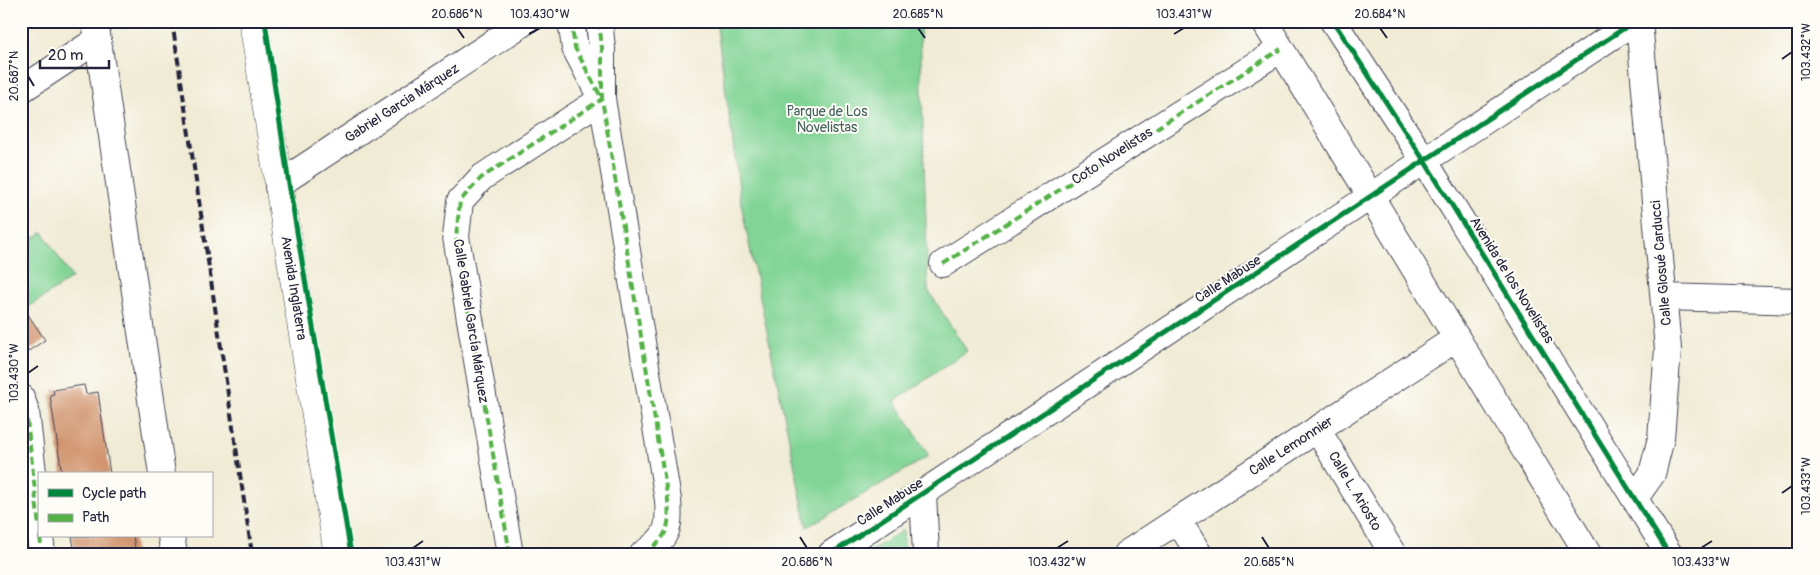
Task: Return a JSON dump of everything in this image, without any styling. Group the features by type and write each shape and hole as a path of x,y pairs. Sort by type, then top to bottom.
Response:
{"street":[{"name":"Avenida Inglaterra","path":"253,21 338,554"},
{"name":"Gabriel Garcia Márquez","path":"278,187 288,178 526,21"},
{"path":"571,21 575,48 602,99"},
{"path":"599,21 602,48 602,99 670,521 664,537 642,554"},
{"path":"1264,21 1588,554"},
{"name":"Avenida de los Novelistas","path":"1333,21 1426,162 1668,554"},
{"name":"Calle Mabuse","path":"831,554 1426,162 1635,21"},
{"name":"Calle Glosué Carducci","path":"1635,498 1652,474 1661,438 1668,349 1639,21"},
{"path":"21,90 96,30"},
{"path":"96,30 162,472"},
{"name":"Coto Novelistas","path":"943,264 1281,49"},
{"name":"Calle Gabriel García Márquez","path":"510,554 456,237 460,201 481,178 602,99"},
{"path":"1664,297 1799,301"},
{"name":"Calle Lemonnier","path":"1126,554 1457,338"},
{"path":"21,397 26,411 38,517"},
{"name":"Calle L. Ariosto","path":"1317,429 1393,554"},
{"path":"922,494 926,554"},
{"path":"1178,520 1199,554"},
{"path":"40,538 42,554"},
{"path":"171,538 174,554"}],"green space":[{"name":"Parque de Los Novelistas","path":"716,21 930,21 920,28 928,290 967,351 895,401 929,456 807,527 742,209"},
{"path":"43,232 72,278 21,312 21,246"},
{"path":"903,530 904,554 866,554"}],"building":[{"path":"21,304 45,340 21,356"},
{"path":"84,385 86,394 98,392 110,472 62,472 50,395 54,394 53,390"},
{"path":"72,538 133,538 136,554 75,554"}],"railway":[{"path":"172,21 252,554"}],"marked path":[{"path":"571,21 575,48 601,97"},
{"path":"599,21 602,48 602,99 668,500 668,525 666,532 658,542 643,554"},
{"path":"943,264 1281,49"},
{"path":"510,554 456,237 460,201 481,178 602,99"},
{"path":"21,397 26,411 38,517"},
{"path":"40,538 42,554"}],"cycle path":[{"path":"265,21 288,178 351,554"},
{"path":"1333,21 1425,162 1669,554"},
{"path":"831,554 1635,21"}]}
